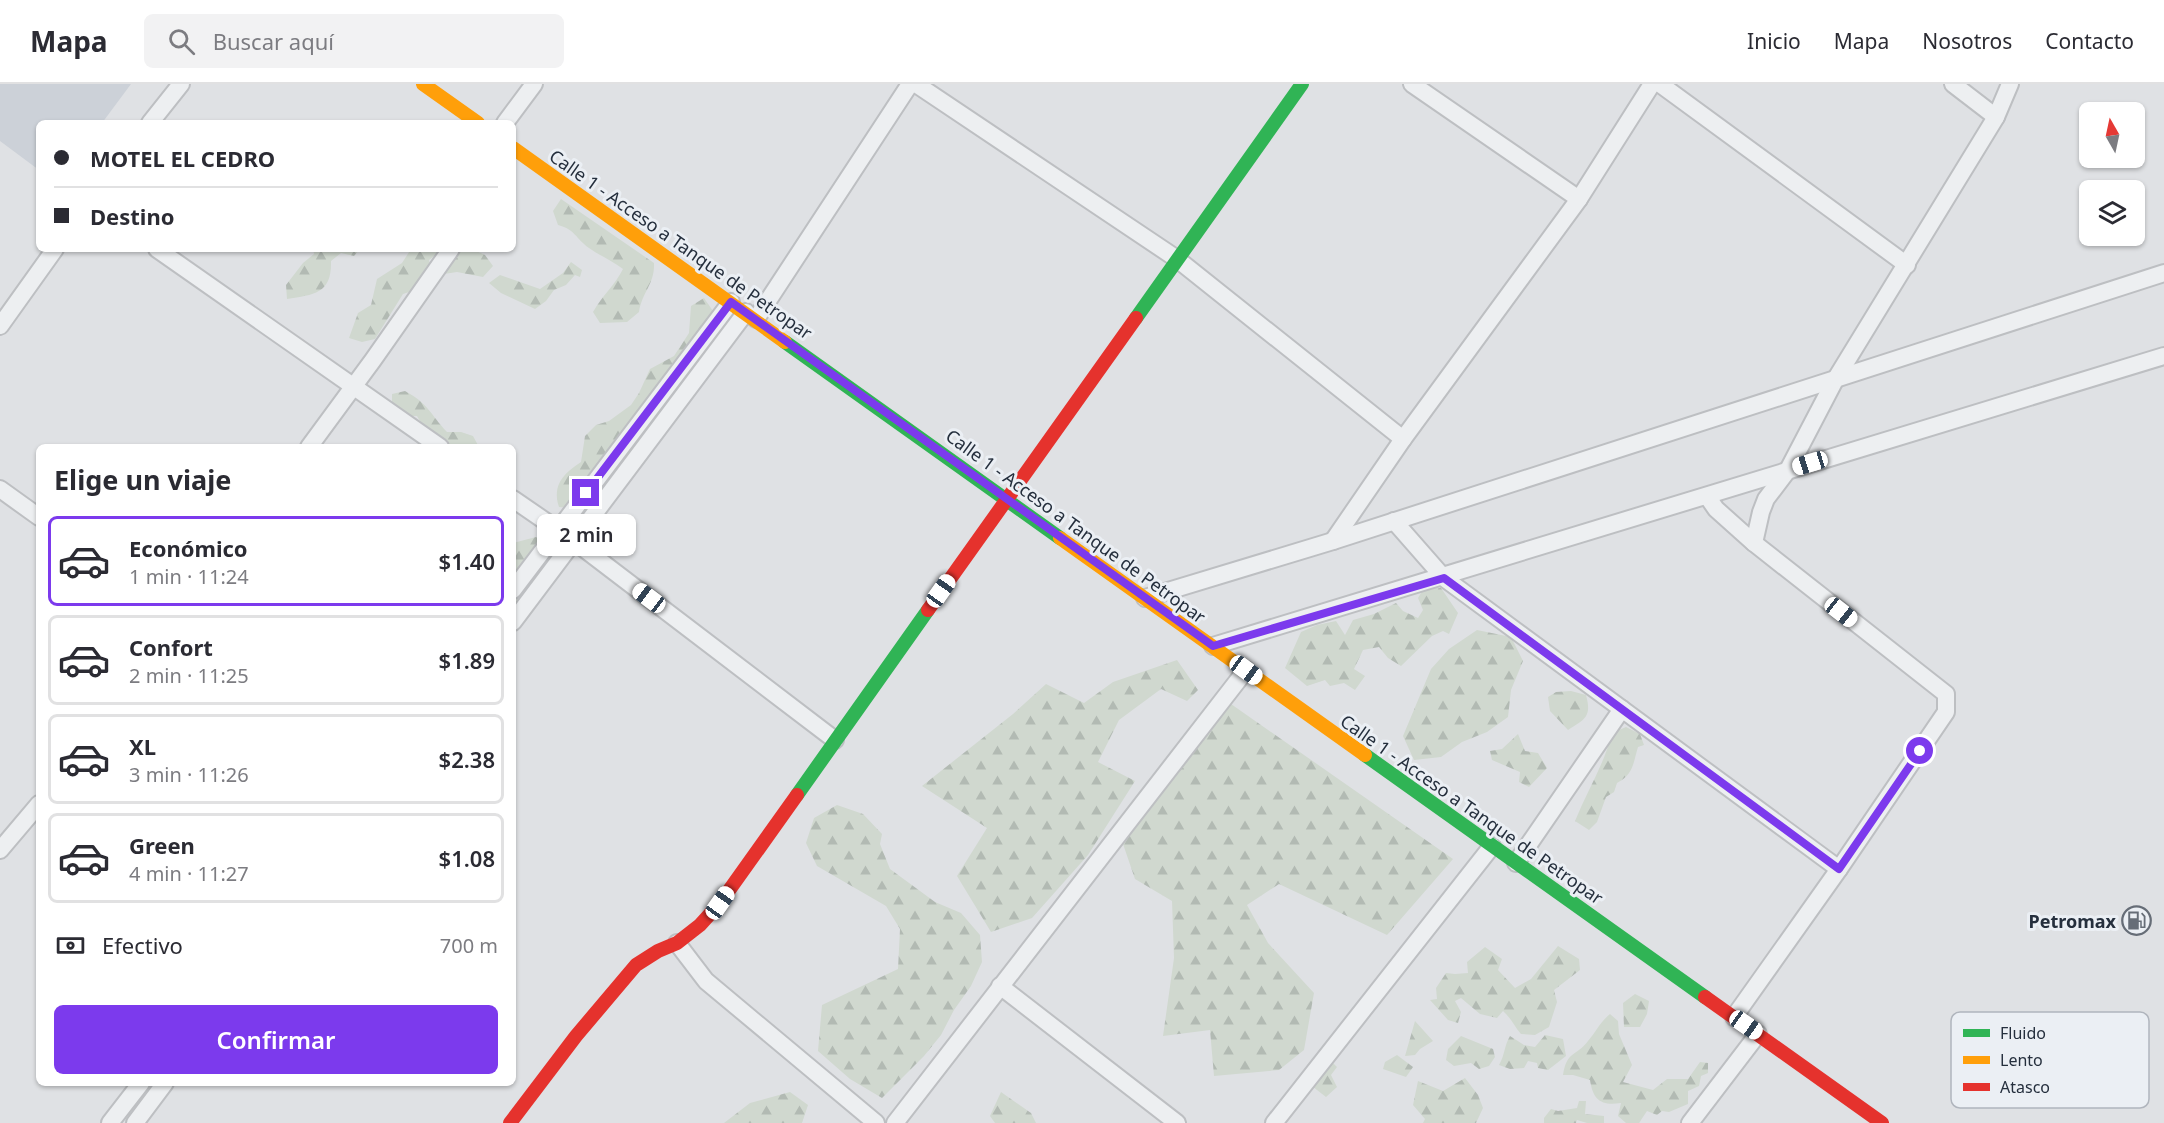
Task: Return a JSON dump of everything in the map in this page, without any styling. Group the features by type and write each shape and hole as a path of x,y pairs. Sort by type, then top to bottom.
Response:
{"street":[{"path":"152,120 181,84"},
{"path":"423,84 474,120"},
{"path":"507,120 534,84"},
{"path":"516,618 751,316 910,84"},
{"path":"916,84 1176,259 1403,439"},
{"path":"510,1123 576,1036 636,966 658,951 677,943 700,925 720,903 1302,84"},
{"path":"1412,84 1579,199"},
{"path":"1333,541 1403,439 1579,199 1652,84"},
{"path":"1660,84 1907,266"},
{"path":"1953,84 1996,117"},
{"path":"1754,543 1766,499 1788,470 1835,380 1907,266 1996,117 2010,84"},
{"name":"Calle 1 - Acceso a Tanque de Petropar","path":"516,154 751,316 1882,1123"},
{"path":"0,326 53,252"},
{"path":"161,252 436,444"},
{"path":"311,444 449,252"},
{"path":"1145,598 1333,541 2164,273"},
{"path":"516,586 731,302"},
{"path":"1213,646 1444,578 1788,470 2164,356"},
{"path":"0,489 36,515"},
{"path":"1707,496 1716,509 1754,543 1946,694 1946,712 1734,1017"},
{"path":"516,501 574,541 836,740"},
{"path":"1394,521 1444,578 1839,869"},
{"path":"895,1123 1246,670"},
{"path":"1516,863 1622,710"},
{"path":"0,850 36,808"},
{"path":"1281,1121 1492,846"},
{"path":"677,943 706,981 876,1123"},
{"path":"1000,986 1177,1123"},
{"path":"1690,1123 1758,1034"},
{"path":"110,1123 139,1086"},
{"path":"135,1123 163,1086"}],"shaded area":[{"path":"0,84 131,84 104,120 36,120 36,168 0,141"}],"green space":[{"path":"561,199 654,263 652,277 639,312 627,322 600,323 593,312 623,269 589,248 568,229 558,225 553,211"},
{"path":"314,252 357,252 354,256 341,253 331,261 328,280 320,290 306,296 287,299 286,285 303,263"},
{"path":"409,252 440,252 429,260 432,274 427,286 403,294 375,339 362,342 349,338 358,313 371,305 377,279 402,263"},
{"path":"441,252 478,252 485,255 493,266 483,277 457,272 444,274 437,262"},
{"path":"571,262 582,270 580,277 575,275 566,285 554,290 546,301 535,309 501,293 489,283 500,275 540,289 563,273"},
{"path":"704,298 719,325 718,335 714,343 690,368 670,407 665,412 653,416 641,440 631,451 630,464 619,472 606,476 598,486 594,499 585,510 559,507 558,486 564,476 581,462 585,436 596,425 609,421 631,405 650,369 674,356 689,333 691,306"},
{"path":"405,391 424,405 447,432 461,432 473,436 477,444 449,444 429,430 417,416 403,416 392,407 392,394"},
{"path":"536,537 562,547 516,625 516,542"},
{"path":"1424,588 1441,588 1458,613 1449,634 1443,631 1432,636 1401,666 1388,658 1379,647 1363,650 1354,669 1365,676 1355,690 1344,683 1330,686 1325,680 1307,686 1285,668 1301,632 1317,625 1336,621 1345,635 1353,620 1374,614 1396,603 1403,611 1418,618 1423,610 1418,598"},
{"path":"1477,630 1511,637 1523,661 1511,690 1508,717 1487,732 1462,742 1441,757 1414,760 1403,736 1431,669 1449,649"},
{"path":"1177,660 1198,690 1187,701 1161,689 1119,720 1098,762 1135,781 1088,855 1032,918 991,932 957,876 987,828 922,786 1013,714 1046,684 1084,703 1113,682"},
{"path":"1571,691 1586,695 1588,708 1586,717 1568,730 1550,711 1548,697 1556,692"},
{"path":"1231,704 1453,859 1387,935 1279,884 1247,905 1268,943 1314,993 1304,1050 1279,1070 1214,1076 1210,1030 1163,1036 1174,958 1172,901 1135,879 1123,844"},
{"path":"1626,727 1640,734 1644,745 1638,747 1630,772 1617,783 1614,792 1606,797 1597,822 1589,830 1575,821 1600,767 1612,733"},
{"path":"1518,734 1525,751 1538,753 1547,768 1529,787 1519,782 1520,772 1492,760 1490,751 1502,749"},
{"path":"837,805 863,814 882,834 880,844 890,869 935,902 961,913 980,935 982,962 971,986 954,1010 941,1035 924,1056 882,1098 850,1079 818,1051 822,1005 898,969 900,929 886,906 817,866 806,843 814,818"},
{"path":"1558,946 1579,959 1580,970 1554,990 1557,1002 1549,1027 1535,1035 1521,1034 1503,1011 1497,1018 1480,1014 1461,998 1455,1001 1461,1012 1458,1023 1448,1020 1430,1000 1437,999 1436,988 1446,973 1468,973 1467,962 1485,947 1502,959 1498,970 1515,988 1531,979"},
{"path":"1635,994 1649,1001 1647,1014 1640,1027 1624,1027 1623,1003"},
{"path":"1610,1014 1618,1021 1619,1034 1632,1065 1623,1082 1653,1090 1667,1079 1688,1079 1700,1062 1708,1063 1708,1073 1701,1076 1699,1086 1688,1091 1688,1104 1669,1112 1662,1111 1657,1115 1647,1111 1639,1123 1626,1123 1618,1116 1621,1103 1599,1100 1593,1092 1590,1080 1573,1075 1563,1075 1570,1057 1584,1046"},
{"path":"1415,1021 1433,1041 1415,1055 1405,1056"},
{"path":"1545,1035 1563,1039 1566,1056 1548,1070 1538,1068 1537,1063 1528,1061 1524,1068 1510,1069 1499,1065 1510,1036 1524,1045 1535,1047"},
{"path":"1461,1036 1493,1049 1495,1057 1489,1066 1479,1069 1471,1063 1454,1066 1446,1060 1448,1049"},
{"path":"1397,1055 1413,1067 1406,1077 1383,1069 1385,1062"},
{"path":"1328,1058 1337,1067 1331,1075 1337,1087 1326,1097 1308,1083"},
{"path":"1465,1078 1478,1095 1483,1108 1476,1123 1423,1123 1425,1119 1413,1105 1418,1081 1443,1091"},
{"path":"790,1092 808,1105 802,1123 724,1123 750,1103"},
{"path":"1001,1092 1031,1113 1036,1123 995,1123 990,1116"},
{"path":"1579,1101 1586,1101 1585,1114 1604,1116 1604,1123 1587,1123 1577,1120 1576,1123 1544,1123 1544,1118 1551,1109 1558,1111 1577,1108"}],"traffic: fast":[{"path":"1136,318 1302,84"},
{"path":"785,342 1060,538"},
{"path":"797,795 928,610"},
{"path":"1365,755 1705,997"}],"traffic: slow":[{"path":"423,84 474,120"},
{"path":"516,150 785,342"},
{"path":"1060,538 1365,755"}],"traffic: jam":[{"path":"928,610 1136,318"},
{"path":"510,1123 576,1036 636,965 658,951 677,943 700,925 720,903 797,795"},
{"path":"1705,997 1882,1123"}],"place":[{"name":"Petromax","path":"2137,921"}],"route":[{"path":"586,493 731,302 1213,646 1444,578 1839,869 1920,751"}]}
